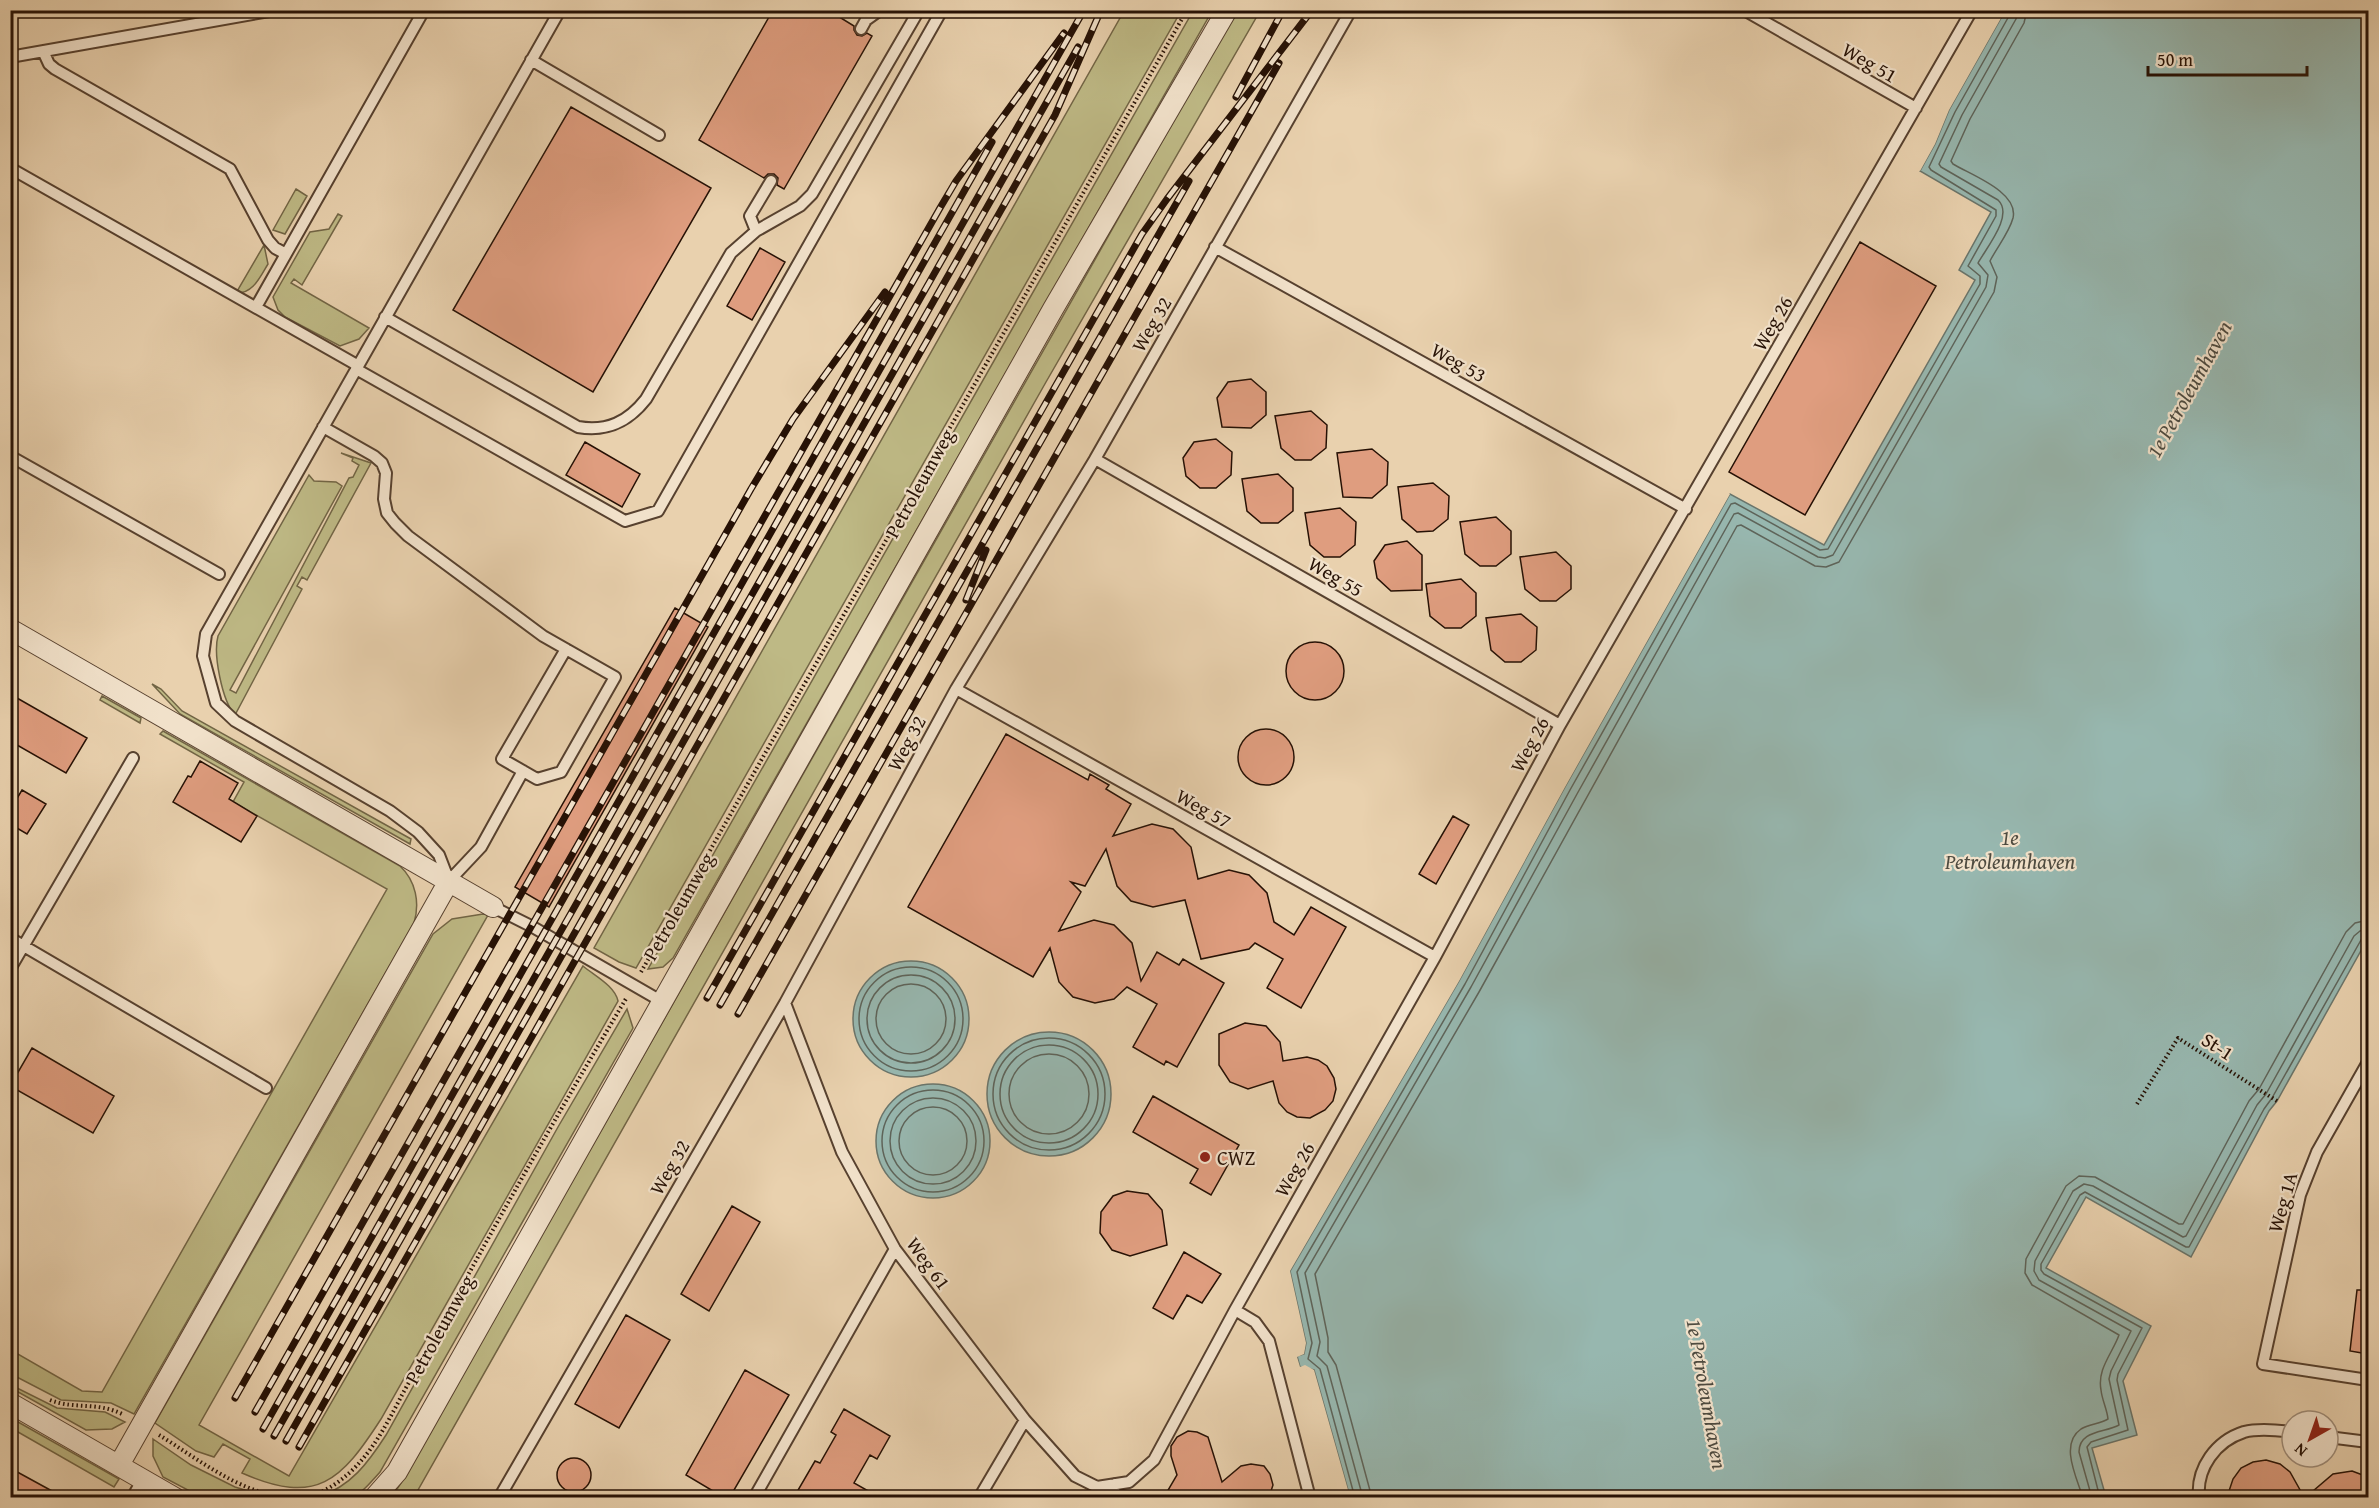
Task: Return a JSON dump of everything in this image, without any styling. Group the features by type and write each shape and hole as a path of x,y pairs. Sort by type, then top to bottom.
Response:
{"street":[{"name":"Petroleumweg","path":"374,1497 397,1472 1053,309 1227,10"},
{"path":"10,629 493,907"},
{"path":"119,1465 449,881"},
{"path":"10,1403 175,1497"}],"lane":[{"path":"10,57 275,10"},
{"path":"256,307 424,10"},
{"path":"523,771 481,847 449,881 439,855 418,832 390,811 235,721 216,703 203,656 206,634 560,10"},
{"path":"861,29 866,20 880,10"},
{"path":"385,317 578,428 592,430 624,421 636,412 646,399 731,253 756,231 800,206 812,194 919,10"},
{"path":"10,168 256,307 625,521 658,511 942,10"},
{"name":"Weg 32","path":"499,1497 785,1003 956,689 1095,459 1351,10"},
{"name":"Weg 51","path":"1744,10 1916,108"},
{"name":"Weg 26","path":"1115,1484 1129,1482 1154,1460 1234,1310 1435,957 1560,725 1972,10"},
{"path":"43,51 49,64 55,69 230,168 268,240 275,248 286,254"},
{"path":"531,60 660,135"},
{"path":"756,231 750,216 771,181"},
{"name":"Weg 53","path":"1215,247 1686,509"},
{"path":"322,428 374,456 382,463 386,473 384,499 387,513 408,536 525,624 615,677 561,772 537,779 502,759 566,649"},
{"path":"10,456 219,574"},
{"name":"Weg 55","path":"1095,459 1560,725"},
{"name":"Weg 57","path":"956,689 1435,957"},
{"path":"10,969 133,758"},
{"path":"493,907 531,926 661,1001"},
{"path":"10,938 266,1088"},
{"name":"Weg 61","path":"785,1003 842,1152 895,1250 1025,1420 1076,1476 1097,1487 1115,1484"},
{"name":"Weg 1A","path":"2368,1062 2317,1152 2300,1195 2263,1364 2368,1380"},
{"path":"754,1497 895,1250"},
{"path":"1234,1310 1255,1322 1269,1341 1310,1497"},
{"path":"979,1497 1025,1420"},
{"path":"2199,1497 2199,1479 2205,1463 2214,1450 2244,1432 2280,1430"},
{"path":"2340,1438 2368,1442"},
{"path":"132,1497 143,1479"},
{"path":"1113,1497 1115,1484"}],"path":[{"name":"Petroleumweg","path":"41,1396 58,1404 106,1407 141,1425 195,1459 254,1490 282,1496 312,1496 338,1481 361,1462 388,1420 1187,10"},
{"name":"St-1","path":"2138,1104 2178,1038 2277,1101"}],"shaded area":[{"path":"1124,11 1181,11 636,968 619,962 594,948"},
{"path":"1193,11 1212,11 673,958 663,967 648,969"},
{"path":"1236,11 1260,11 1046,382 414,1497 391,1498 401,1483"},
{"path":"296,189 307,196 285,234 273,230"},
{"path":"338,214 342,216 302,285 294,279 291,283 369,328 359,339 340,346 285,317 278,310 273,297 310,232 329,229"},
{"path":"264,245 268,264 251,288 242,293 236,293"},
{"path":"341,453 371,463 307,580 302,577 297,586 302,589 235,715 226,699 220,677 217,654 218,636 309,475 314,481 336,482 342,486 230,690 236,693 349,478 353,477 359,465 352,461 353,458"},
{"path":"152,684 161,689 182,711 411,839 410,844 180,714"},
{"path":"102,696 141,718 140,723 100,700"},
{"path":"163,731 400,866 413,885 417,908 414,923 134,1414 111,1403 61,1400 11,1374 11,1350 82,1391 102,1392 387,889 233,802 244,782 160,734"},
{"path":"488,915 199,1425 289,1476 583,966 609,986 618,1001 381,1419 353,1458 325,1482 308,1487 290,1487 268,1483 242,1473 250,1459 223,1444 214,1457 196,1451 155,1423 433,934 452,919"},
{"path":"627,1009 633,1028 380,1472 354,1496 319,1497 350,1480 386,1435 558,1127"},
{"path":"11,1385 57,1408 105,1412 125,1422 112,1429 86,1430 11,1388"},
{"path":"11,1418 119,1479 114,1487 11,1428"},
{"path":"153,1439 191,1465 235,1487 269,1497 201,1497 163,1477 153,1456"}],"water":[{"name":"1e Petroleumhaven","path":"2005,11 2368,11 2368,938 2277,1101 2269,1111 2191,1257 2086,1197 2046,1268 2151,1326 2123,1381 2137,1435 2092,1448 2106,1497 1350,1497 1314,1370 1300,1367 1297,1356 1304,1354 1306,1343 1290,1271 1459,981 1730,494 1824,545 1975,280 1959,270 1991,212 1920,171 1935,144 1949,110"},
{"path":"911,961 933,966 952,978 964,997 969,1019 964,1041 952,1060 933,1072 911,1077 889,1072 870,1060 858,1041 853,1019 858,997 870,978 889,966"},
{"path":"1049,1032 1073,1036 1093,1050 1107,1070 1111,1094 1107,1118 1093,1138 1073,1152 1049,1156 1025,1152 1005,1138 991,1118 987,1094 991,1070 1005,1050 1025,1036"},
{"path":"933,1084 955,1089 973,1101 985,1119 990,1141 985,1163 973,1181 955,1193 933,1198 911,1193 893,1181 881,1163 876,1141 881,1119 893,1101 911,1089"}],"pier":[{"path":"2002,10 2005,11 1949,110 1935,144 1920,171 1917,170 1946,108"},
{"path":"1727,492 1730,494 1459,981 1290,1271 1306,1343 1304,1354 1297,1357 1300,1367 1305,1365 1314,1370 1350,1497 1347,1498 1311,1372 1298,1369 1294,1357 1301,1351 1303,1343 1287,1270 1457,979"}],"building":[{"path":"773,10 828,10 854,26 857,35 862,36 867,33 872,36 784,189 777,185 778,178 774,174 768,174 764,178 699,140"},
{"path":"571,107 711,188 593,392 453,310"},
{"path":"1860,242 1936,286 1805,515 1729,472"},
{"path":"760,248 785,262 752,320 727,306"},
{"path":"1251,379 1266,392 1266,415 1251,428 1222,427 1217,398 1228,382"},
{"path":"1311,411 1327,425 1326,448 1311,460 1295,460 1281,448 1275,416"},
{"path":"1216,439 1232,452 1231,475 1216,488 1200,488 1186,476 1183,458 1194,442"},
{"path":"585,442 640,474 622,507 566,475"},
{"path":"1372,449 1388,462 1387,485 1372,498 1343,497 1337,453"},
{"path":"1278,474 1293,488 1293,511 1278,523 1261,523 1247,511 1242,479"},
{"path":"1433,483 1449,496 1448,519 1433,531 1417,532 1402,519 1398,487"},
{"path":"1340,508 1356,522 1355,545 1340,557 1324,557 1310,545 1305,513"},
{"path":"1496,517 1511,531 1511,554 1496,566 1480,566 1465,554 1460,522"},
{"path":"1407,541 1422,555 1422,590 1391,591 1377,578 1374,561 1385,545"},
{"path":"1556,552 1571,566 1571,589 1556,601 1540,601 1525,589 1520,557"},
{"path":"1461,579 1476,593 1476,616 1461,628 1445,628 1430,616 1426,584"},
{"path":"675,608 708,627 549,907 515,887"},
{"path":"1521,614 1537,627 1536,650 1521,662 1505,662 1491,650 1486,618"},
{"path":"1315,642 1331,647 1339,655 1344,671 1339,687 1331,695 1315,700 1299,695 1291,687 1286,671 1291,655 1299,647"},
{"path":"10,694 87,738 66,773 10,741"},
{"path":"1260,729 1272,729 1282,733 1290,741 1294,757 1290,773 1282,781 1272,785 1260,785 1250,781 1242,773 1238,763 1238,751 1242,741 1250,733"},
{"path":"1006,734 1088,780 1090,774 1109,785 1106,789 1131,804 1113,836 1152,824 1173,829 1191,847 1198,879 1229,870 1249,875 1267,893 1274,922 1294,935 1311,907 1346,927 1301,1008 1267,988 1283,959 1255,943 1249,949 1201,959 1185,900 1153,907 1131,901 1117,886 1106,849 1085,886 1071,882 1081,892 1059,931 1094,920 1114,925 1132,943 1141,981 1157,952 1179,965 1183,959 1224,983 1177,1067 1166,1061 1164,1065 1133,1047 1157,1004 1127,987 1114,999 1095,1003 1073,997 1059,982 1050,948 1033,977 908,907"},
{"path":"200,761 238,783 229,799 257,816 241,842 173,802"},
{"path":"22,790 46,804 27,834 10,824 10,810"},
{"path":"1453,816 1469,825 1436,884 1419,874"},
{"path":"1245,1023 1266,1026 1280,1042 1283,1061 1307,1057 1327,1066 1334,1078 1336,1089 1333,1101 1325,1110 1310,1118 1297,1117 1287,1112 1279,1103 1273,1081 1248,1089 1230,1082 1219,1065 1219,1034"},
{"path":"32,1048 114,1096 93,1133 10,1086"},
{"name":"CWZ","path":"1153,1096 1239,1145 1211,1195 1190,1183 1198,1169 1133,1132"},
{"path":"1127,1191 1148,1194 1162,1210 1167,1245 1130,1256 1112,1250 1100,1233 1101,1212 1113,1196"},
{"path":"732,1206 760,1222 709,1311 681,1294"},
{"path":"1184,1252 1221,1274 1202,1303 1187,1295 1173,1319 1153,1308"},
{"path":"2357,1290 2368,1290 2368,1354 2350,1351"},
{"path":"626,1315 670,1340 619,1428 575,1404"},
{"path":"745,1370 789,1395 730,1497 723,1497 686,1475"},
{"path":"844,1409 890,1436 877,1459 870,1455 854,1483 879,1497 794,1497 815,1461 820,1463 836,1435 831,1432"},
{"path":"1188,1431 1208,1437 1222,1482 1241,1466 1251,1464 1264,1466 1270,1474 1273,1485 1269,1497 1164,1497 1177,1475 1171,1456 1171,1446 1177,1437"},
{"path":"574,1458 586,1463 591,1475 586,1487 574,1492 562,1487 557,1475 562,1463"},
{"path":"2266,1460 2280,1464 2280,1469 2290,1472 2304,1497 2227,1497 2233,1479 2241,1468 2253,1462"},
{"path":"10,1468 63,1497 10,1497"},
{"path":"2352,1471 2368,1477 2368,1497 2306,1497 2333,1474"}],"railway":[{"path":"274,1436 1084,10"},
{"path":"299,1447 1055,115 1101,10"},
{"path":"1236,97 1283,10"},
{"path":"707,998 1142,234 1312,10"},
{"path":"255,1412 940,208 956,181 1064,33"},
{"path":"286,1441 1078,47"},
{"path":"738,1014 1279,63"},
{"path":"263,1429 992,142"},
{"path":"720,1005 1189,181"},
{"path":"235,1398 751,489 793,419 885,292"},
{"path":"966,600 986,550"}],"place":[{"name":"CWZ","path":"1205,1157"}]}
